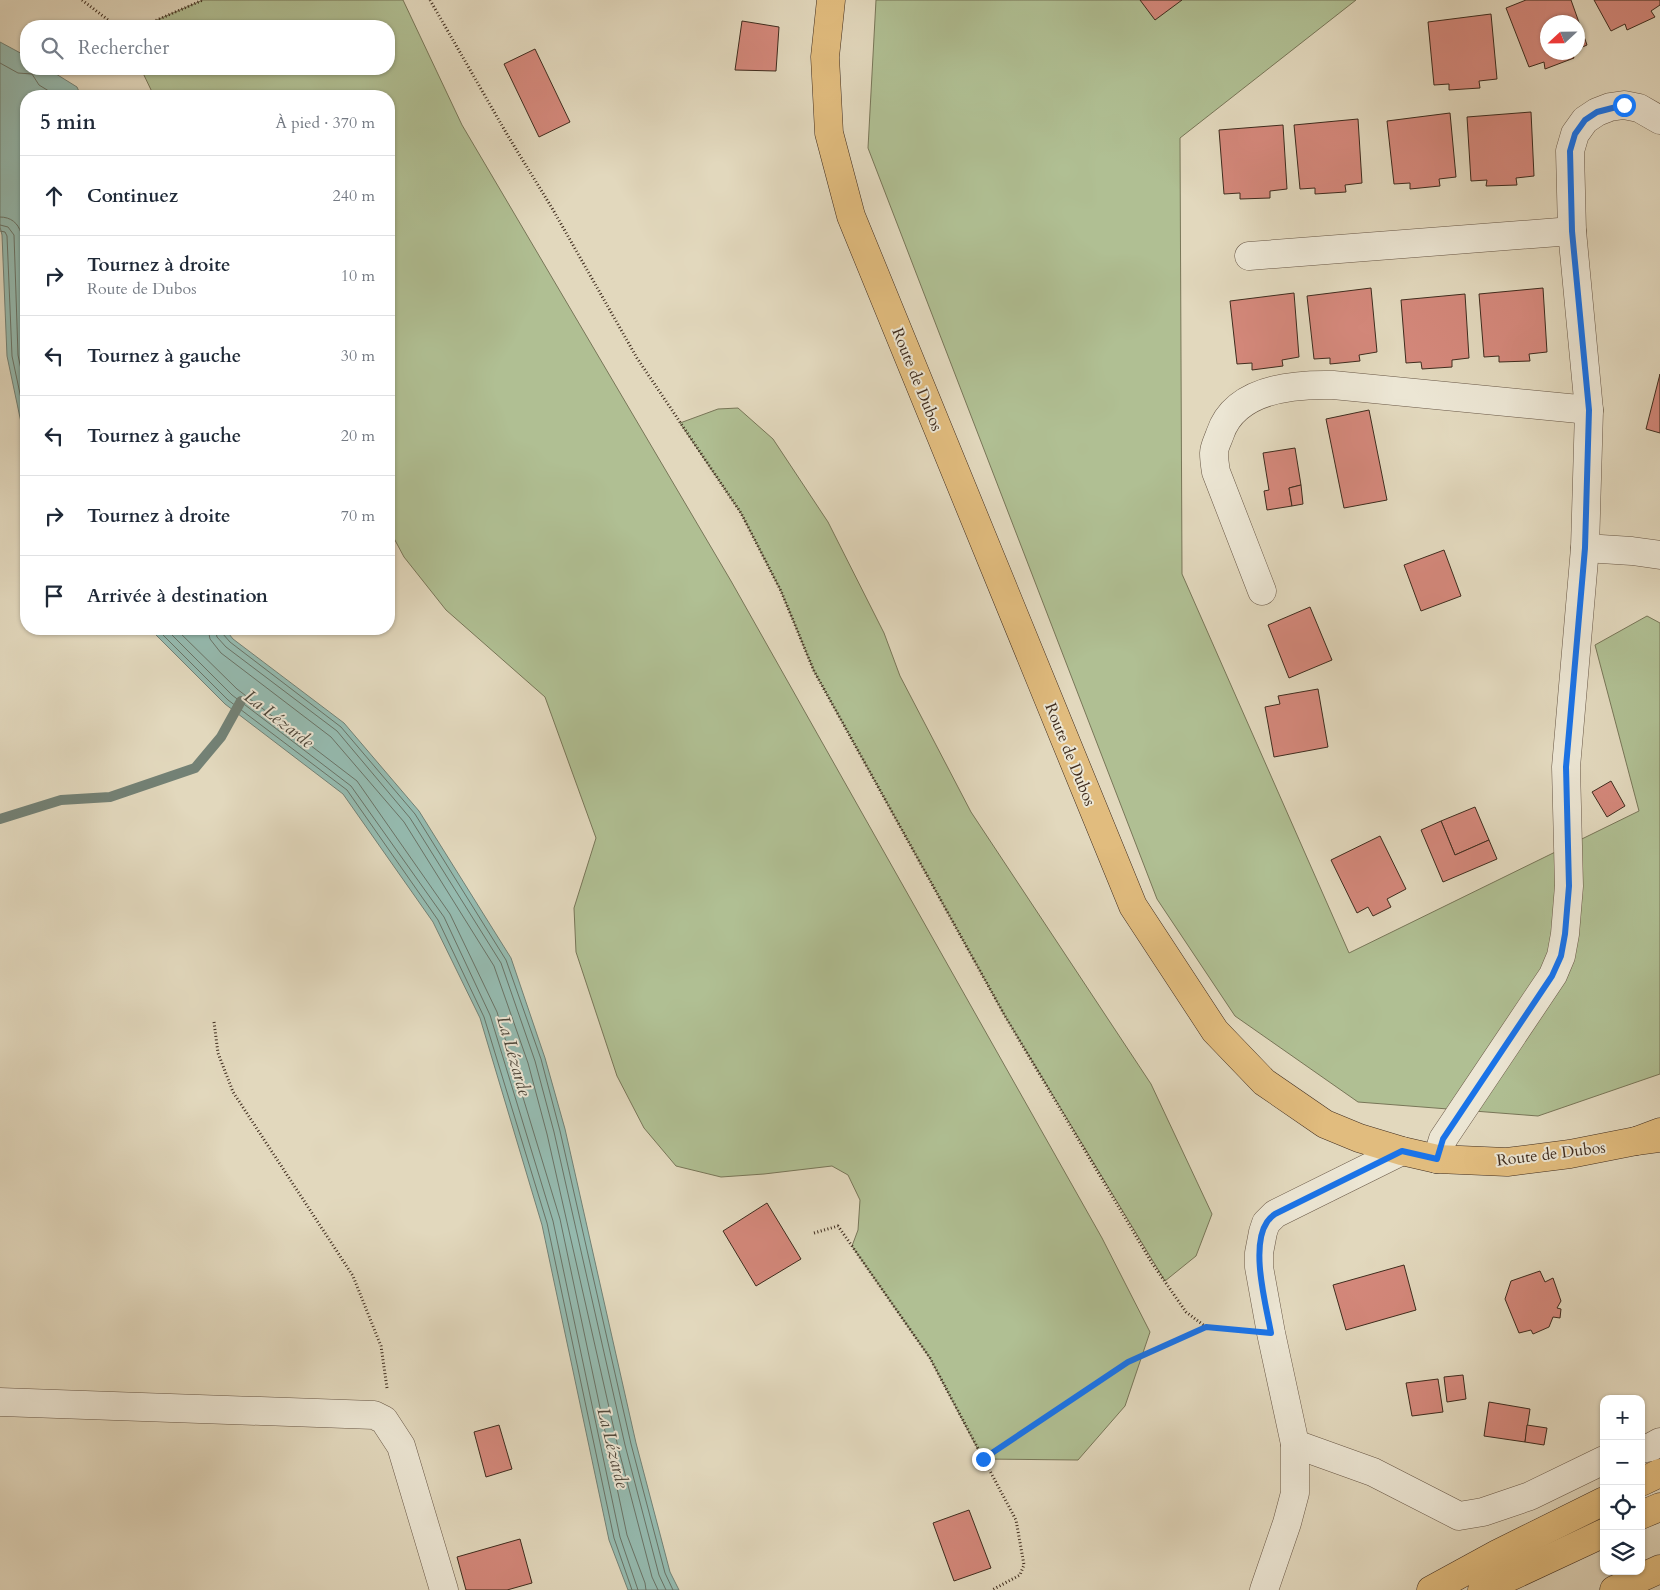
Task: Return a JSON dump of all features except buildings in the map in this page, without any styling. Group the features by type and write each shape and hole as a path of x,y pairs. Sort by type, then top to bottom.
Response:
{"main road":[{"name":"Route de Dubos","path":"831,0 825,57 829,133 851,216 1133,906 1215,1030 1264,1082 1325,1124 1358,1138 1402,1151 1437,1159 1507,1162 1570,1154 1652,1137"},
{"path":"1645,1480 1660,1473"},
{"path":"1431,1590 1497,1554 1600,1503"},
{"path":"1645,1513 1660,1507"},
{"path":"1482,1590 1600,1535"},
{"path":"1614,1590 1660,1569"}],"street":[{"path":"1437,1159 1443,1139 1552,976 1561,956 1565,934 1569,886 1566,767 1585,548 1589,410 1572,231 1570,151 1575,134 1585,120 1597,112 1624,105 1639,108 1660,120"},
{"path":"1249,256 1572,231"},
{"path":"1262,591 1216,472 1214,451 1222,428 1236,408 1264,392 1315,385 1589,410"},
{"path":"1585,548 1660,555"},
{"path":"1264,1590 1295,1493 1295,1444 1271,1333 1259,1266 1259,1253 1266,1223 1275,1214 1290,1205 1402,1151"},
{"path":"0,1402 374,1415 384,1420 401,1446 444,1590"},
{"path":"1645,1448 1660,1442"},
{"path":"1295,1444 1372,1472 1460,1516 1483,1512 1530,1496 1600,1462"}],"path":[{"path":"82,0 108,20"},
{"path":"157,20 204,0"},
{"path":"430,0 637,358 741,513 781,592 814,671 1005,1016 1152,1263 1186,1312 1206,1327"},
{"path":"214,1022 218,1053 233,1092 352,1276 381,1346 387,1389 379,1418"},
{"path":"814,1233 838,1226 930,1358 1016,1520 1024,1565 1020,1575 992,1590"},
{"path":"983,1459 1128,1362 1206,1327 1271,1333"}],"green space":[{"path":"203,0 403,0 462,125 731,581 1102,1238 1150,1332 1125,1406 1078,1460 983,1459 930,1358 852,1246 858,1230 860,1200 848,1175 832,1166 721,1177 676,1166 644,1128 617,1076 576,952 574,908 596,838 545,697 446,610 404,557 395,540 395,90 151,90 144,75 395,75 395,20 157,20"},
{"path":"876,0 1356,0 1180,138 1182,574 1349,953 1639,811 1595,645 1647,616 1660,623 1660,1074 1538,1116 1358,1102 1235,1016 1157,899 868,148"},
{"path":"738,408 773,439 828,522 884,633 900,676 971,812 1151,1084 1212,1214 1196,1256 1165,1281 1005,1016 814,671 781,591 741,513 680,423 718,409"}],"water":[{"path":"0,42 20,53 20,75 58,75 77,87 78,90 20,90 20,418 7,356 2,235 0,227"},
{"name":"La Lézarde","path":"156,635 230,635 344,723 419,811 511,958 545,1058 565,1129 636,1443 670,1572 679,1590 628,1590 609,1540 542,1225 480,1018 433,922 343,794 225,704"}],"waterway":[{"name":"La Lézarde","path":"0,819 61,800 110,797 195,768 221,737 241,701"}],"route":[{"path":"983,1459 1128,1362 1206,1327 1271,1333 1259,1266 1259,1253 1266,1223 1275,1214 1314,1193 1402,1151 1437,1159 1443,1139 1552,976 1561,956 1569,886 1566,767 1585,548 1589,410 1572,231 1570,151 1575,134 1585,120 1597,112 1610,107 1624,105"}]}
